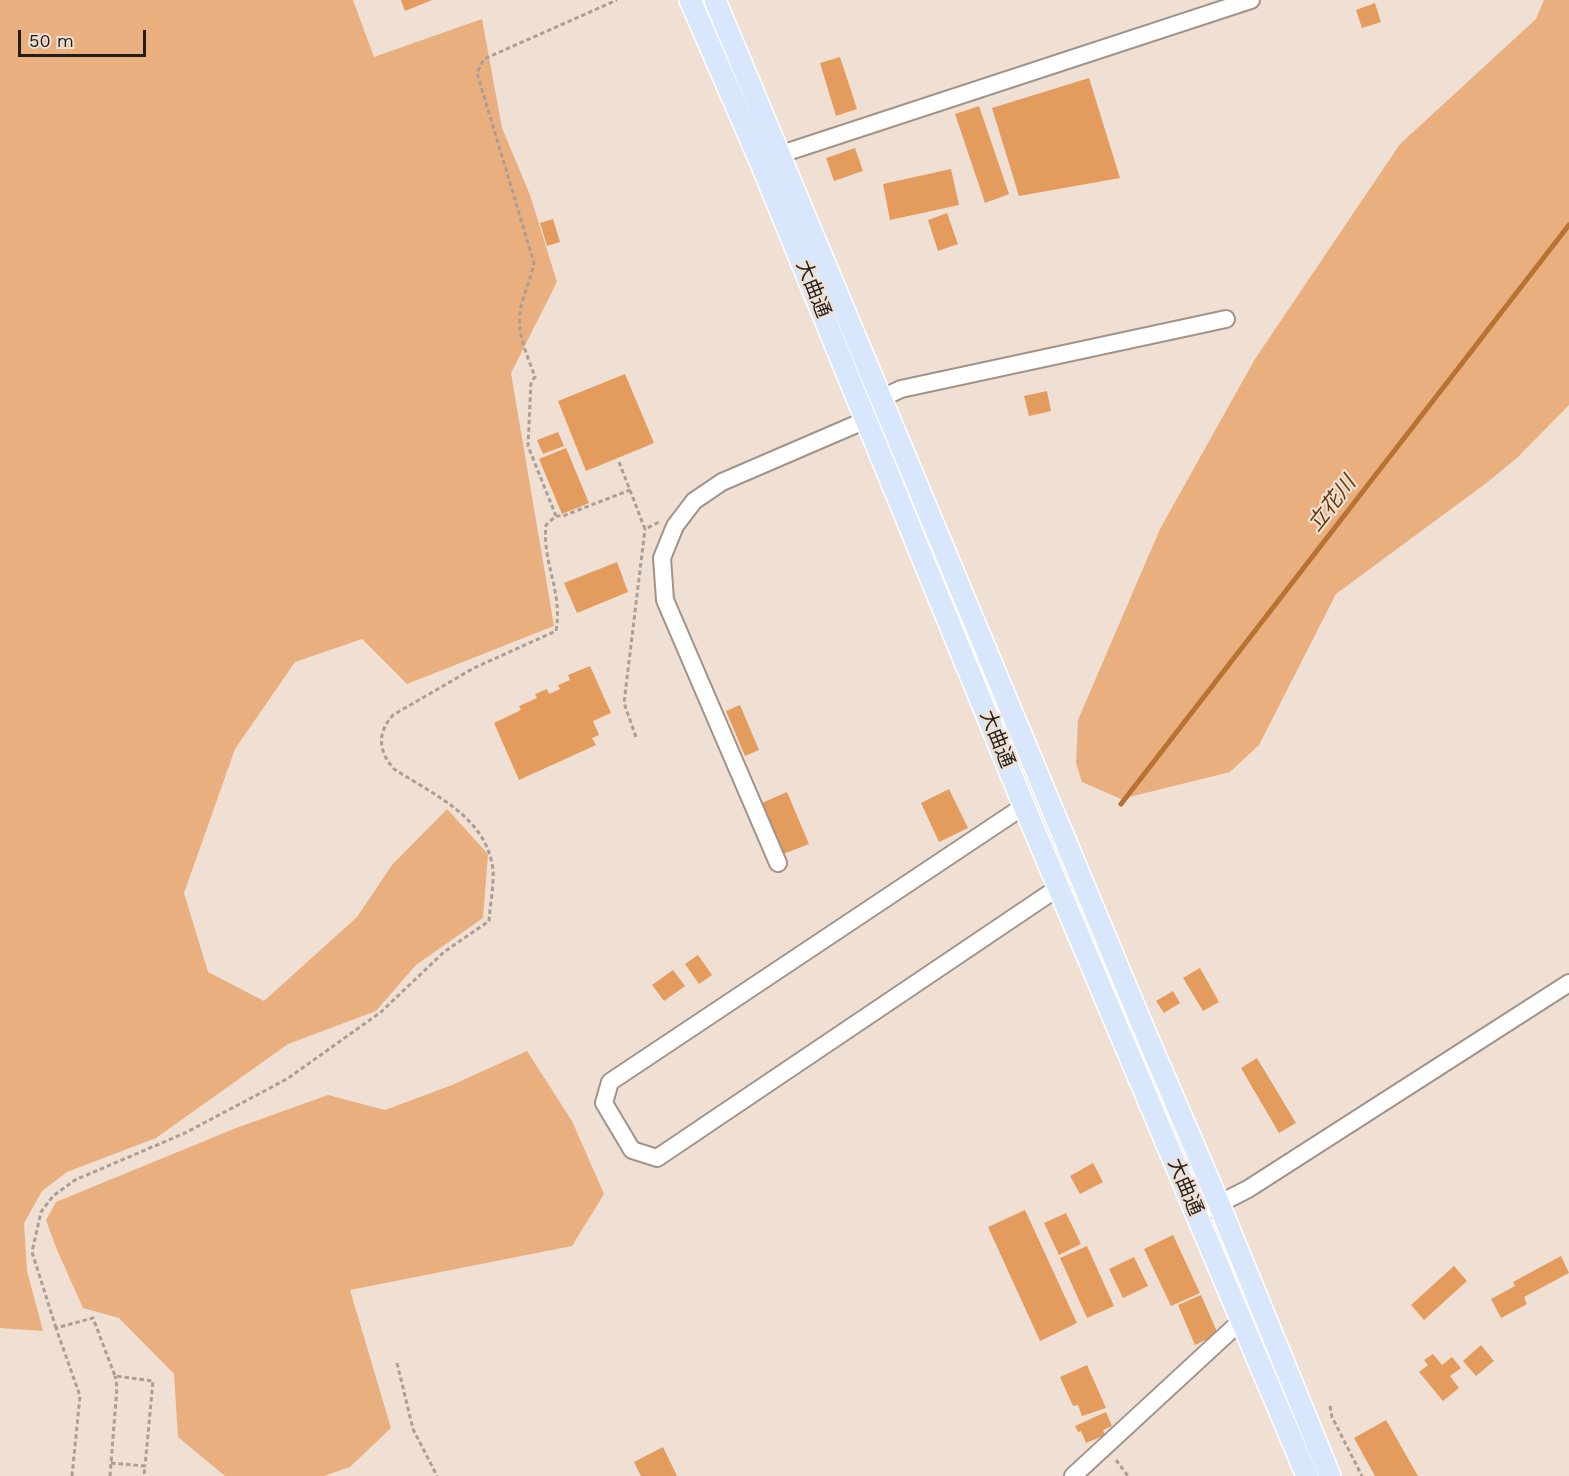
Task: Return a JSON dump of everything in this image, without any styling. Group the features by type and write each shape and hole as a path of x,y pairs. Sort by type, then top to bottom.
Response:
{"main road":[{"name":"大曲通","path":"690,0 760,161 1024,806 1307,1476"},
{"name":"大曲通","path":"715,0 782,155 1330,1476"}],"street":[{"path":"760,161 1251,0"},
{"path":"778,863 665,600 662,558 675,526 694,501 722,482 867,420 882,398 901,389 1226,319"},
{"path":"1024,806 610,1082 604,1103 632,1150 657,1158 1059,887"},
{"path":"1197,1215 1248,1189 1569,983"},
{"path":"1073,1476 1242,1320"}],"path":[{"path":"556,516 528,446 531,382 535,377 521,337 520,312 531,283 534,263 477,73 483,59 617,0"},
{"path":"619,462 645,529 624,703 636,737"},
{"path":"72,1476 80,1396 32,1252 40,1212 53,1196 75,1180 185,1133 287,1079 381,1012 444,951 489,921 493,872 489,851 480,834 466,816 394,769 386,761 380,737 385,724 393,715 474,668 556,631 560,610 544,541 546,525 556,516 563,516 630,490"},
{"path":"645,529 659,522 675,526"},
{"path":"56,1328 93,1318 115,1376 117,1387 110,1476"},
{"path":"397,1363 412,1429 437,1476"},
{"path":"115,1376 153,1381 144,1476"},
{"path":"1330,1406 1332,1417 1362,1476"},
{"path":"1106,1446 1128,1476"},
{"path":"111,1463 145,1466"}],"shaded area":[{"path":"0,0 353,0 374,57 482,19 502,128 530,195 557,282 511,373 554,626 407,684 362,639 295,662 235,749 184,893 208,972 264,1001 357,917 392,865 447,809 488,854 483,918 416,965 376,1011 288,1044 156,1138 67,1172 42,1191 24,1223 27,1271 43,1331 0,1328"},
{"path":"1544,0 1569,0 1569,405 1518,457 1489,481 1336,594 1259,745 1230,772 1121,799 1082,782 1076,763 1078,720 1160,529 1255,359 1400,144 1536,19"},
{"path":"527,1051 572,1121 604,1194 572,1246 350,1290 391,1428 350,1467 324,1476 225,1476 178,1437 174,1374 119,1318 83,1308 46,1220 56,1202 236,1128 328,1095 385,1110 452,1085"}],"building":[{"path":"401,0 432,0 405,11"},
{"path":"1375,3 1381,22 1362,28 1356,10"},
{"path":"840,57 857,109 836,116 820,63"},
{"path":"1089,78 1120,178 1019,196 992,108"},
{"path":"979,106 1009,194 985,203 955,114"},
{"path":"855,148 863,171 834,181 826,158"},
{"path":"951,169 959,205 890,220 883,184"},
{"path":"947,213 958,244 938,251 928,220"},
{"path":"553,219 560,242 547,246 540,223"},
{"path":"625,374 654,443 586,471 558,401"},
{"path":"1047,391 1051,411 1029,416 1024,396"},
{"path":"558,432 564,446 543,454 537,440"},
{"path":"566,448 589,503 562,514 539,459"},
{"path":"617,562 628,592 577,613 564,583"},
{"path":"590,666 611,713 593,721 599,735 592,738 596,745 519,780 494,723 521,710 519,706 537,698 535,694 547,689 549,694 560,689 558,685 570,680 568,675"},
{"path":"740,705 759,750 745,756 726,711"},
{"path":"949,789 968,828 939,842 921,803"},
{"path":"787,792 809,844 783,854 762,803"},
{"path":"698,955 712,975 699,984 685,964"},
{"path":"1200,968 1219,1002 1203,1011 1183,978"},
{"path":"673,970 685,986 664,1001 652,985"},
{"path":"1173,991 1180,1003 1164,1013 1156,1001"},
{"path":"1257,1058 1296,1123 1279,1133 1241,1068"},
{"path":"1093,1163 1103,1182 1080,1194 1070,1176"},
{"path":"1025,1210 1077,1323 1040,1341 988,1227"},
{"path":"1066,1213 1081,1244 1059,1255 1044,1223"},
{"path":"1173,1235 1200,1293 1171,1306 1144,1249"},
{"path":"1087,1246 1114,1306 1087,1318 1060,1258"},
{"path":"1561,1256 1569,1273 1524,1297 1527,1304 1501,1318 1491,1299 1515,1286 1513,1282"},
{"path":"1134,1257 1148,1286 1123,1298 1109,1269"},
{"path":"1454,1266 1467,1281 1424,1320 1411,1305"},
{"path":"1201,1295 1218,1334 1195,1345 1178,1305"},
{"path":"1481,1345 1494,1361 1476,1376 1463,1361"},
{"path":"1433,1354 1442,1365 1452,1357 1461,1368 1450,1376 1459,1388 1443,1401 1419,1372 1428,1365 1424,1360"},
{"path":"1087,1365 1106,1408 1082,1416 1078,1405 1073,1406 1060,1377"},
{"path":"1106,1412 1112,1426 1103,1430 1105,1435 1086,1443 1081,1431 1078,1432 1075,1426"},
{"path":"1386,1420 1418,1476 1375,1476 1354,1438"},
{"path":"663,1447 677,1476 641,1476 634,1462"}],"waterway":[{"name":"立花川","path":"1121,804 1569,225"}]}
